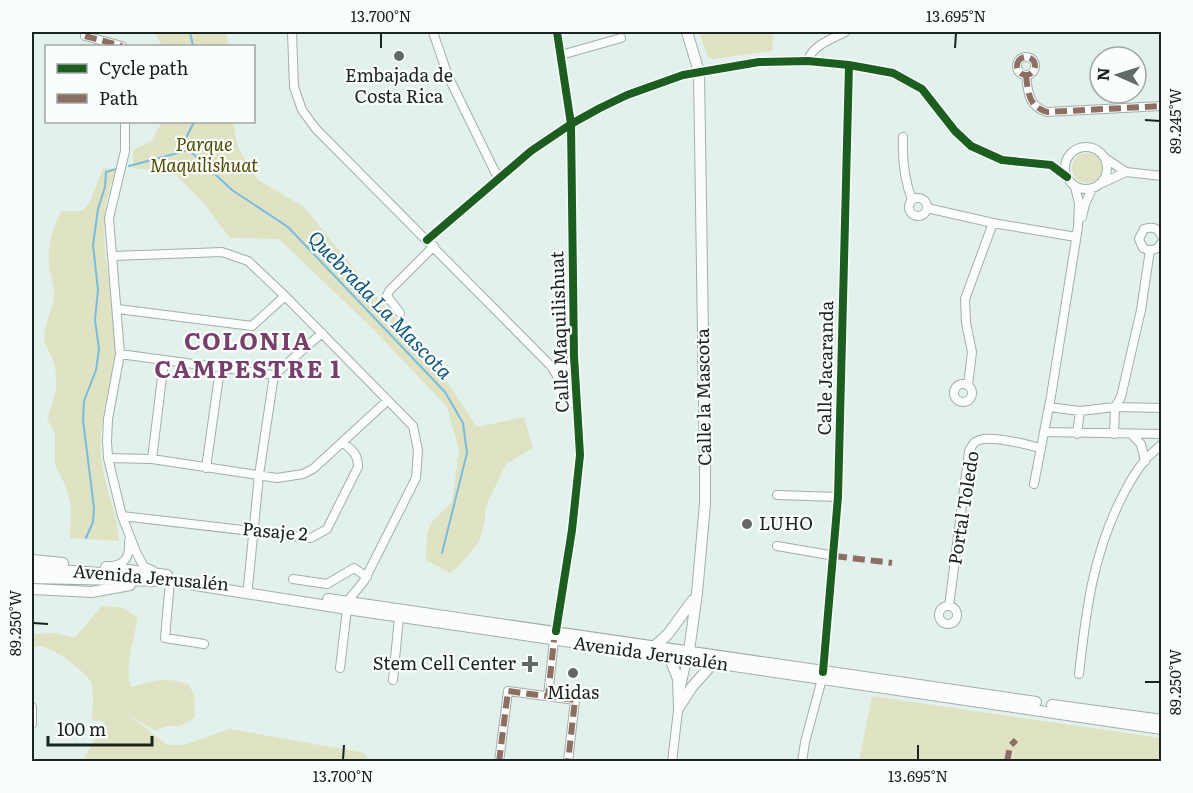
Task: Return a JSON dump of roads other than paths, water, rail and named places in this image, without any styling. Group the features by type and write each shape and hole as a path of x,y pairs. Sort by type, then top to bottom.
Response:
{"main road":[{"name":"Calle la Mascota","path":"687,32 699,72 705,466 705,504 697,593 688,655"},
{"path":"32,560 104,567 169,578"},
{"name":"Avenida Jerusalén","path":"32,568 248,586 399,617 655,646 688,655 1161,729"},
{"name":"Avenida Jerusalén","path":"32,578 156,581 169,578 555,635 669,656 688,655"},
{"path":"32,589 92,592 156,581"},
{"path":"655,646 685,613 697,593"},
{"path":"678,707 710,658 697,639 693,622"},
{"path":"669,656 678,679 678,707"},
{"name":"Avenida Jerusalén","path":"823,675 1161,720"}],"street":[{"path":"292,32 294,87 302,110 316,129 551,366 576,407"},
{"path":"434,32 448,76 498,178"},
{"name":"Calle Maquilishuat","path":"548,696 577,495 580,455 574,356 571,124 557,32"},
{"path":"824,32 824,43"},
{"path":"808,61 809,55 824,43 845,32"},
{"path":"85,34 119,45"},
{"path":"561,55 621,38"},
{"path":"400,313 387,296 389,291 430,243 498,178 531,151 571,124 627,95 674,78 699,72 759,62 808,61 893,73 918,86 929,96 955,131 965,142 976,149 1002,160 1051,165 1076,187 1082,189 1092,189 1126,172"},
{"name":"Calle Jacaranda","path":"802,762 823,675 835,556 849,65"},
{"path":"1026,75 1029,97 1033,105 1047,112 1161,106"},
{"path":"125,123 126,151 110,218 120,354 108,419 108,458 122,516 144,567 169,578 165,638 204,644"},
{"path":"903,137 902,162 912,200 909,207 913,215 922,216 927,208 926,203 921,199 912,200"},
{"path":"1051,165 1077,148 1090,147 1099,151 1105,158 1126,172 1161,176"},
{"path":"1067,177 1065,163 1070,154"},
{"path":"1100,184 1107,170 1105,158"},
{"path":"1076,187 1079,203 1078,227"},
{"path":"1034,484 1045,432 1076,237 1092,189"},
{"path":"927,208 993,223 1076,237"},
{"path":"968,385 972,352 965,315 965,299 993,223"},
{"path":"1161,237 1158,231 1151,227 1141,232 1139,239 1141,246 1150,250 1158,248 1161,242"},
{"path":"1114,434 1115,407 1121,397 1142,310 1150,250"},
{"path":"113,256 222,252 248,261 412,426 418,450 417,478 366,577 347,606 340,668"},
{"path":"118,309 252,326 285,296"},
{"path":"248,586 259,475 274,375 322,333"},
{"path":"120,354 274,375"},
{"path":"551,366 561,368 566,366 574,356"},
{"path":"152,459 164,361"},
{"path":"206,468 220,369"},
{"path":"108,458 152,459 277,478 303,474 313,469 343,443 387,401"},
{"path":"1049,407 1080,411 1115,407 1161,408"},
{"path":"1077,434 1080,411"},
{"path":"1045,432 1161,434"},
{"path":"1131,434 1141,444 1145,461"},
{"name":"Portal Toledo","path":"949,606 969,451 974,442 982,439 1001,440 1041,448"},
{"name":"Pasaje 2","path":"122,516 311,538 327,529 358,467 358,460 353,450 343,443"},
{"path":"1078,674 1095,563 1105,534 1130,482 1161,444"},
{"path":"777,495 838,497"},
{"path":"104,567 119,565 126,560 130,549 129,534"},
{"path":"777,546 835,556"},
{"path":"292,579 327,584 354,568 366,577"},
{"path":"393,680 399,617"},
{"name":"Calle la Mascota","path":"672,762 678,707 688,655"},
{"path":"499,762 508,691 575,700 568,762"},
{"path":"32,707 32,724"}],"waterway":[{"name":"Quebrada La Mascota","path":"190,32 193,45"},
{"name":"Quebrada La Mascota","path":"194,123 186,138 189,150 232,190 288,227 445,392 463,423 467,453 442,553"},
{"path":"129,166 189,150"},
{"path":"86,538 93,522 94,508 83,420 84,401 96,370 99,349 95,320 98,290 93,245 106,172 116,169"}],"place":[{"name":"Embajada de Costa Rica","path":"399,56"},
{"name":"LUHO","path":"747,524"},
{"name":"Stem Cell Center","path":"530,664"},
{"name":"Midas","path":"573,673"}],"district":[{"name":"COLONIA CAMPESTRE 1","path":"248,356"}],"park label":[{"name":"Parque Maquilishuat","path":"204,155"}]}
